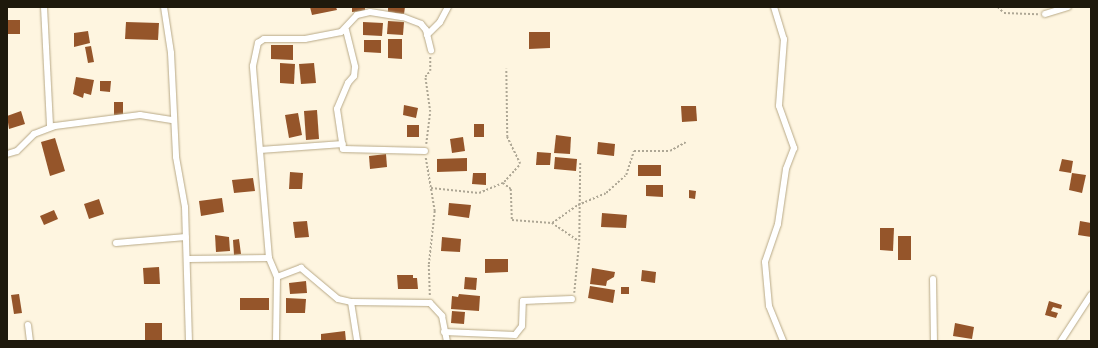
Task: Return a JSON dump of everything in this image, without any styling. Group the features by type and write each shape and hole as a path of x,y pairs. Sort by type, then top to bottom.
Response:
{"street":[{"path":"44,7 50,127"},
{"path":"164,7 171,53 172,120 188,259 186,312 189,341"},
{"path":"427,35 440,22 448,7"},
{"path":"774,7 784,39 779,106 794,148 786,169 778,224 765,262 769,306 783,341"},
{"path":"1045,14 1068,7"},
{"path":"276,341 277,277 269,258 253,66 258,42 264,39 304,38 346,30 357,15 380,13 421,24 427,35 431,50"},
{"path":"346,30 355,67 354,76 348,83 337,109 343,149 426,151"},
{"path":"7,154 17,151 34,134 50,127 140,116 172,120"},
{"path":"260,150 343,144"},
{"path":"116,243 186,237"},
{"path":"188,259 269,258"},
{"path":"277,277 301,268 338,298 351,302 430,304 442,316 447,341"},
{"path":"933,279 934,341"},
{"path":"1061,341 1091,296"},
{"path":"444,332 515,335 522,326 523,301 572,299"},
{"path":"351,302 357,341"},
{"path":"28,325 30,341"}],"path":[{"path":"998,7 1004,13 1045,14"},
{"path":"430,304 429,265 435,211 426,151 430,112 425,77 430,71 431,50"},
{"path":"431,188 479,193 503,183 520,164 507,138 506,69"},
{"path":"552,223 578,205 606,193 626,175 634,152 670,151 686,142"},
{"path":"572,299 579,241 578,205 580,162"},
{"path":"503,183 511,189 512,220 552,223 579,241"}],"building":[{"path":"310,7 336,7 337,10 312,15"},
{"path":"352,7 365,7 365,11 352,12"},
{"path":"388,7 405,7 404,14 388,12"},
{"path":"7,20 20,20 20,34 7,34"},
{"path":"388,21 404,22 403,35 387,34"},
{"path":"126,22 159,23 158,40 125,39"},
{"path":"363,22 383,23 382,36 363,35"},
{"path":"88,31 90,43 74,47 74,33"},
{"path":"529,32 550,32 550,48 529,49"},
{"path":"388,39 402,39 402,59 388,58"},
{"path":"364,40 381,40 381,53 364,52"},
{"path":"271,45 293,45 293,60 271,59"},
{"path":"91,46 94,62 88,63 85,47"},
{"path":"280,63 295,64 294,84 280,83"},
{"path":"314,63 316,83 301,84 299,64"},
{"path":"76,77 94,80 91,95 84,93 83,98 73,94"},
{"path":"100,81 111,81 110,92 100,91"},
{"path":"114,102 123,102 123,115 114,115"},
{"path":"404,105 418,108 416,118 403,115"},
{"path":"681,106 696,106 697,121 682,122"},
{"path":"317,110 319,139 306,140 304,111"},
{"path":"21,111 25,124 9,129 7,116"},
{"path":"298,113 302,135 289,138 285,115"},
{"path":"474,124 484,124 484,137 474,137"},
{"path":"407,125 419,125 419,137 407,137"},
{"path":"556,135 571,137 570,154 554,153"},
{"path":"463,137 465,151 452,153 450,139"},
{"path":"55,138 65,171 50,176 41,142"},
{"path":"598,142 615,144 614,156 597,154"},
{"path":"537,152 551,153 550,165 536,165"},
{"path":"386,154 387,167 370,169 369,156"},
{"path":"555,157 577,159 576,171 554,169"},
{"path":"467,158 467,171 437,172 437,159"},
{"path":"1062,159 1073,161 1071,173 1059,171"},
{"path":"638,165 661,165 661,176 638,176"},
{"path":"290,172 303,173 302,189 289,189"},
{"path":"473,173 486,173 486,185 472,184"},
{"path":"1072,173 1086,175 1082,193 1069,190"},
{"path":"253,178 255,191 234,193 232,180"},
{"path":"646,185 663,185 663,197 646,196"},
{"path":"689,190 696,191 695,199 689,198"},
{"path":"222,198 224,212 201,216 199,201"},
{"path":"99,199 104,214 89,219 84,204"},
{"path":"449,203 471,205 469,218 448,215"},
{"path":"54,210 58,219 44,225 40,216"},
{"path":"602,213 627,215 626,228 601,227"},
{"path":"307,221 309,237 295,238 293,222"},
{"path":"1080,221 1091,223 1091,237 1078,235"},
{"path":"880,228 894,228 893,251 880,250"},
{"path":"215,235 229,237 230,251 216,252"},
{"path":"898,236 911,236 911,260 898,260"},
{"path":"442,237 461,239 460,252 441,251"},
{"path":"239,239 241,254 234,255 233,240"},
{"path":"485,259 508,259 508,272 485,273"},
{"path":"159,267 160,284 144,284 143,268"},
{"path":"592,268 615,272 614,277 607,281 606,286 590,284"},
{"path":"642,270 656,272 655,283 641,281"},
{"path":"397,275 413,275 413,278 417,278 418,289 398,289"},
{"path":"465,277 477,278 476,290 464,289"},
{"path":"306,281 307,293 290,294 289,283"},
{"path":"590,286 615,290 613,303 588,298"},
{"path":"621,287 629,287 629,294 621,294"},
{"path":"19,294 22,313 14,314 11,295"},
{"path":"459,294 480,296 479,311 451,309 452,296 458,297"},
{"path":"240,298 269,298 269,310 240,310"},
{"path":"286,298 306,299 305,313 286,313"},
{"path":"1049,301 1062,305 1061,309 1053,307 1051,311 1058,313 1056,318 1045,315"},
{"path":"452,311 465,312 464,324 451,323"},
{"path":"145,323 162,323 162,341 145,341"},
{"path":"955,323 974,327 972,339 953,336"},
{"path":"345,331 346,341 321,341 321,334"}]}
